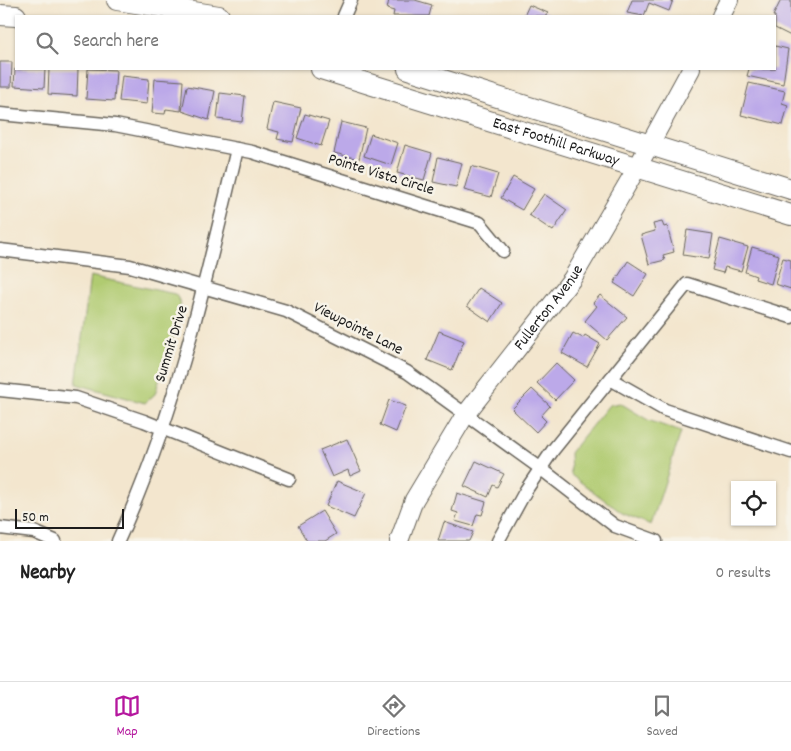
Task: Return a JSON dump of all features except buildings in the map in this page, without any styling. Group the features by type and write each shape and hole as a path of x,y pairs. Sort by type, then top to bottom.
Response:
{"main road":[{"path":"117,0 213,15"},
{"path":"721,15 730,0"},
{"path":"0,16 15,16"},
{"name":"East Foothill Parkway","path":"324,70 791,215"},
{"name":"East Foothill Parkway","path":"411,70 791,189"},
{"name":"Fullerton Avenue","path":"399,541 414,500 465,415 572,278 691,70"}],"street":[{"path":"344,15 351,0"},
{"name":"Pointe Vista Circle","path":"0,114 115,125 237,149 480,224 504,251"},
{"name":"Summit Drive","path":"118,541 137,500 186,361 237,149"},
{"name":"Viewpointe Lane","path":"0,250 130,266 286,311 333,333 407,372 540,468 615,526 638,538 656,541"},
{"path":"498,541 540,468 687,284 791,318"},
{"path":"612,380 665,410 791,452"},
{"path":"0,390 76,398 163,429 289,479"},
{"path":"0,528 34,532 55,541"}],"green space":[{"path":"90,276 175,294 180,301 181,311 155,394 145,403 76,384"},
{"path":"620,403 648,420 681,432 651,525 622,513 571,475 570,453 609,405"}]}
